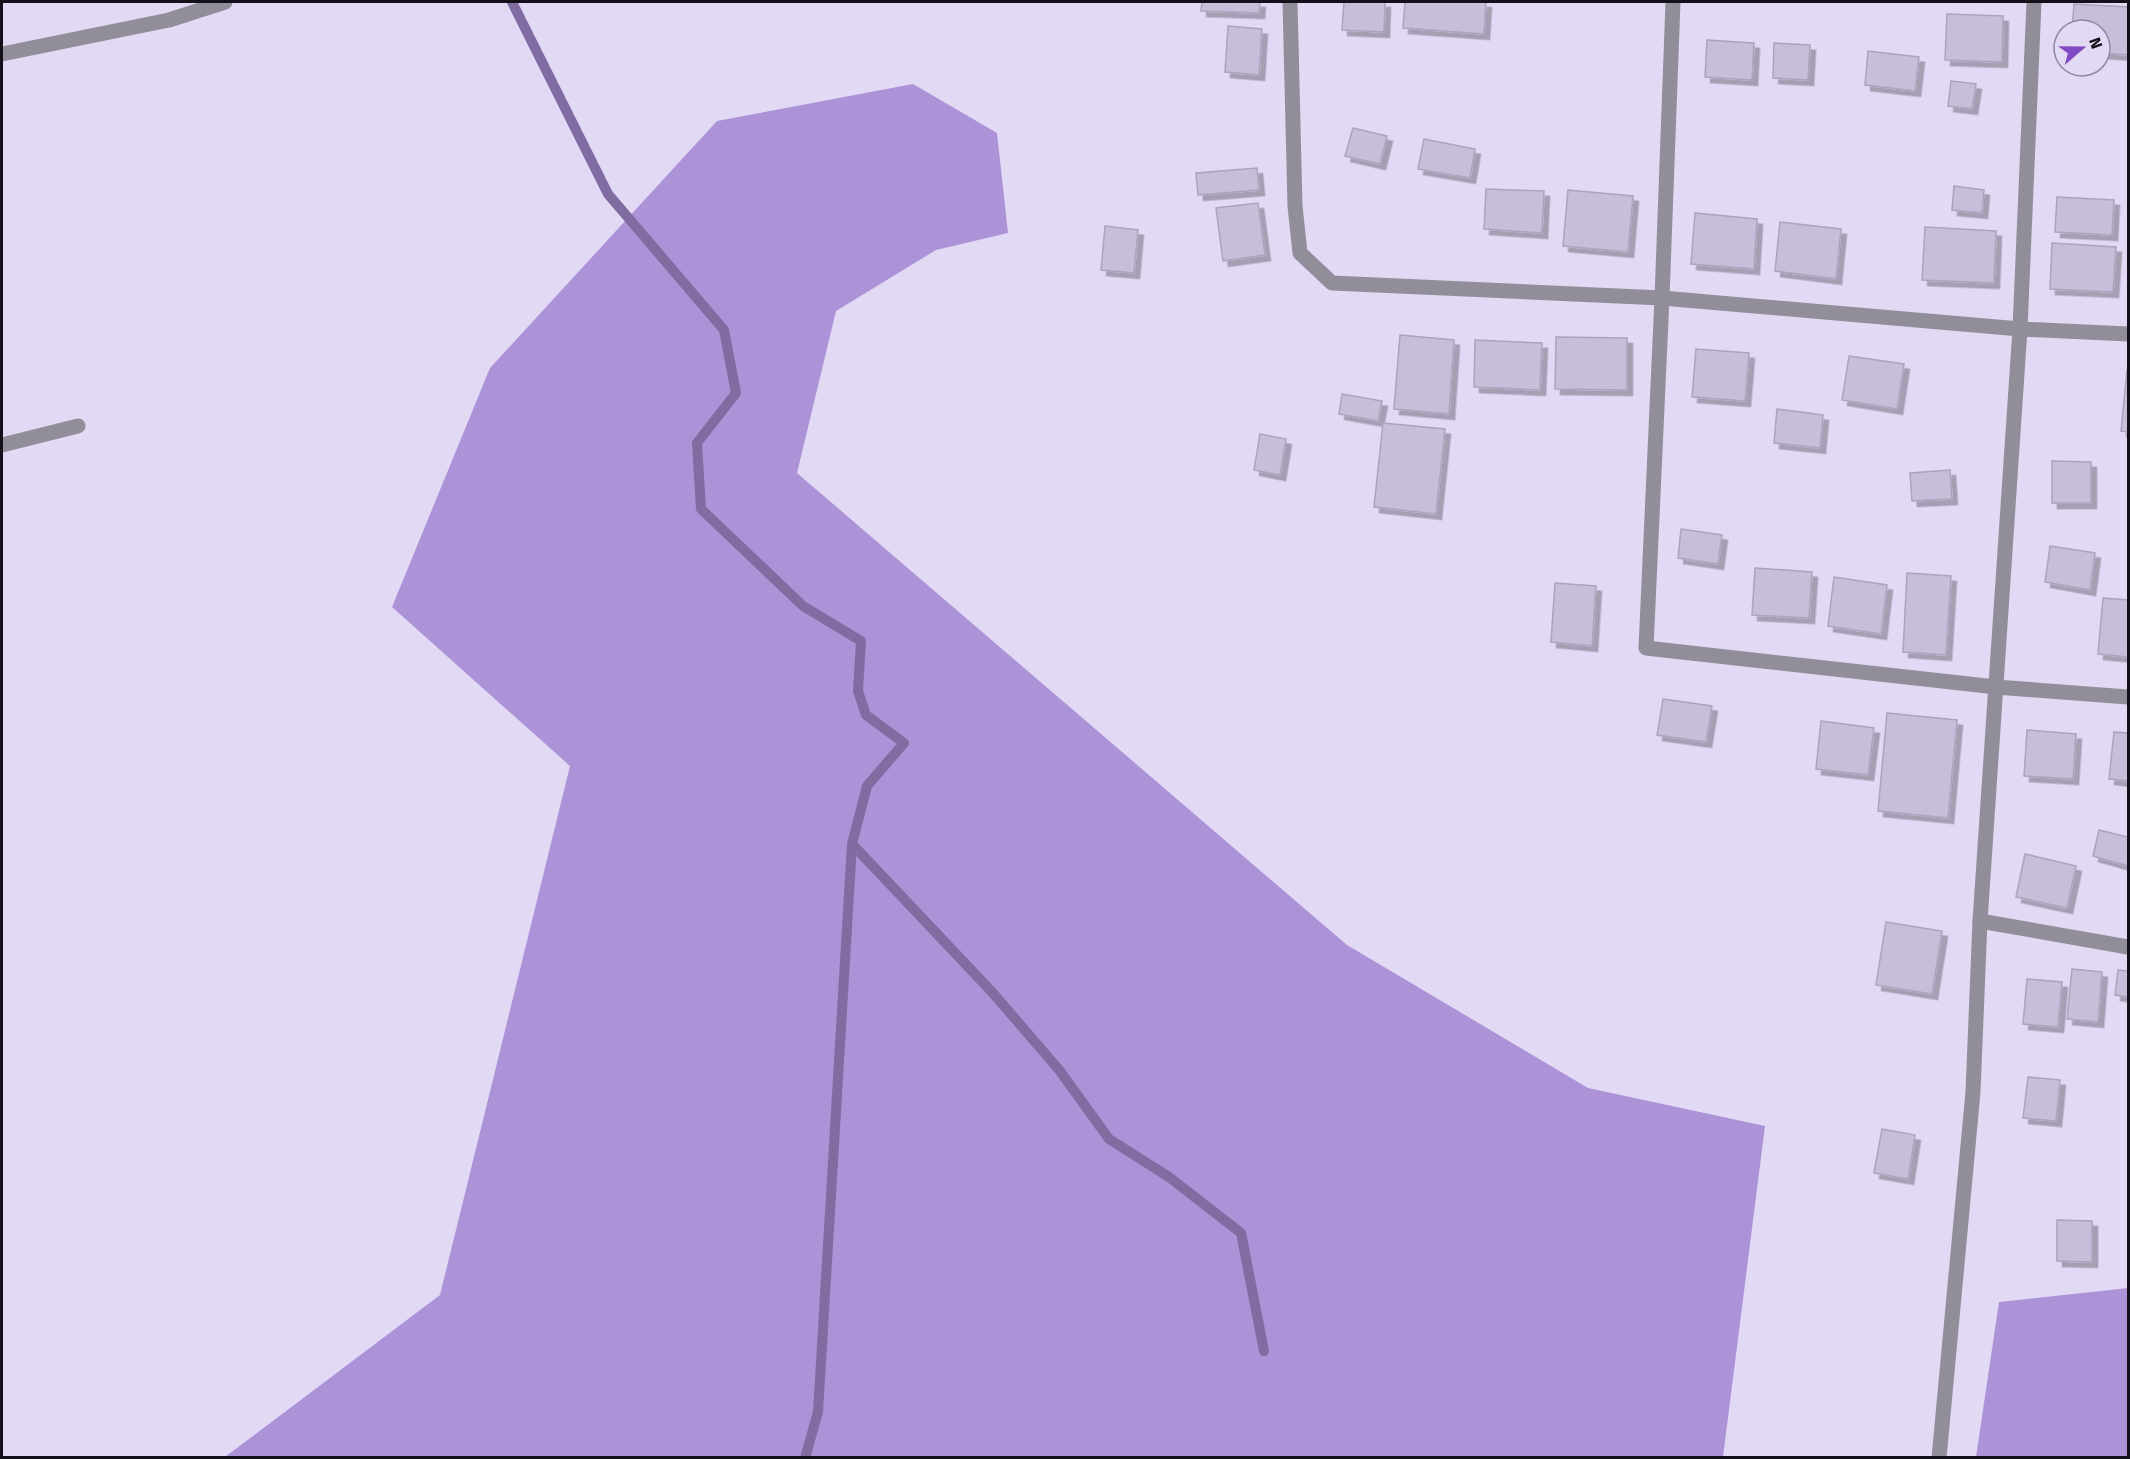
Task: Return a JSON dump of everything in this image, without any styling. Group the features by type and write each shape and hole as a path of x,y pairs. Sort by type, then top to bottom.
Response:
{"street":[{"path":"2,54 169,20 225,2"},
{"path":"1290,2 1295,206 1300,253 1332,283 1662,298 2020,329 2128,334"},
{"path":"1673,2 1646,648 1996,687 2128,697"},
{"path":"1940,1458 1972,1092 1980,921 2020,329 2034,2"},
{"path":"2,445 78,426"},
{"path":"1980,921 2128,948"}],"shaded area":[{"path":"913,84 997,133 1008,233 936,250 836,311 797,473 1347,945 1588,1088 1765,1126 1723,1457 225,1457 440,1295 570,766 392,607 490,368 717,121"},
{"path":"2128,1288 2128,1457 1976,1457 1999,1302"}],"building":[{"path":"1202,2 1260,2 1259,13 1201,11"},
{"path":"1344,2 1385,2 1384,32 1342,30"},
{"path":"1405,2 1486,2 1484,34 1403,28"},
{"path":"2074,4 2128,7 2128,55 2112,54 2112,18 2073,18"},
{"path":"1947,14 2003,16 2002,62 1945,60"},
{"path":"1228,26 1262,29 1259,75 1225,72"},
{"path":"1707,40 1754,43 1752,80 1705,77"},
{"path":"1774,43 1810,45 1808,80 1773,78"},
{"path":"1868,51 1919,57 1915,91 1865,85"},
{"path":"1951,81 1976,84 1972,109 1948,106"},
{"path":"1353,128 1387,136 1380,164 1345,156"},
{"path":"1424,139 1475,149 1470,178 1418,169"},
{"path":"1257,168 1259,190 1198,195 1196,173"},
{"path":"1954,186 1984,190 1982,213 1952,210"},
{"path":"1486,189 1544,191 1542,233 1484,229"},
{"path":"1568,190 1633,196 1628,252 1563,246"},
{"path":"2057,197 2114,200 2112,235 2055,232"},
{"path":"1258,203 1265,255 1223,261 1216,208"},
{"path":"1695,213 1757,219 1754,269 1691,264"},
{"path":"1780,222 1841,229 1836,279 1775,271"},
{"path":"1105,226 1138,230 1134,273 1101,270"},
{"path":"1925,227 1996,231 1994,283 1922,280"},
{"path":"2052,243 2116,247 2113,292 2050,289"},
{"path":"1400,335 1454,340 1449,414 1394,409"},
{"path":"1556,337 1627,338 1627,390 1555,389"},
{"path":"1475,340 1542,343 1540,390 1474,387"},
{"path":"1696,349 1749,353 1745,401 1692,397"},
{"path":"1849,356 1904,364 1897,409 1842,400"},
{"path":"2128,370 2128,432 2121,431"},
{"path":"1342,394 1382,401 1378,421 1339,414"},
{"path":"1777,409 1823,415 1820,448 1774,443"},
{"path":"1383,423 1445,429 1436,514 1374,507"},
{"path":"1260,434 1286,439 1280,475 1254,470"},
{"path":"2052,461 2091,462 2091,503 2052,503"},
{"path":"1950,470 1952,499 1912,501 1910,473"},
{"path":"1681,529 1722,535 1718,564 1678,558"},
{"path":"2050,546 2095,553 2090,590 2045,582"},
{"path":"1755,568 1812,572 1809,618 1752,615"},
{"path":"1907,573 1951,576 1946,655 1903,652"},
{"path":"1834,577 1887,585 1881,634 1828,626"},
{"path":"1555,583 1596,586 1592,646 1551,642"},
{"path":"2103,598 2128,600 2128,657 2098,654"},
{"path":"1663,699 1712,706 1706,742 1657,735"},
{"path":"1887,713 1957,720 1948,818 1878,811"},
{"path":"1821,721 1874,728 1868,775 1816,769"},
{"path":"2027,730 2076,734 2073,779 2024,776"},
{"path":"2114,732 2128,733 2128,781 2109,779"},
{"path":"2099,830 2128,837 2128,866 2093,856"},
{"path":"2025,854 2076,866 2067,908 2016,897"},
{"path":"1886,922 1942,931 1932,994 1876,985"},
{"path":"2072,969 2102,972 2098,1022 2067,1019"},
{"path":"2118,970 2128,971 2128,997 2115,995"},
{"path":"2027,979 2062,982 2058,1027 2023,1024"},
{"path":"2028,1077 2060,1080 2056,1121 2023,1118"},
{"path":"1882,1129 1915,1135 1908,1179 1874,1173"},
{"path":"2057,1220 2092,1221 2092,1262 2057,1261"}],"waterway":[{"path":"512,2 608,194 724,330 736,393 697,443 701,509 803,606 861,641 858,691 866,715 904,743 867,786 852,844 992,992 1060,1071 1109,1139 1169,1177 1241,1233 1264,1351"},
{"path":"805,1458 818,1412 852,844"}]}
